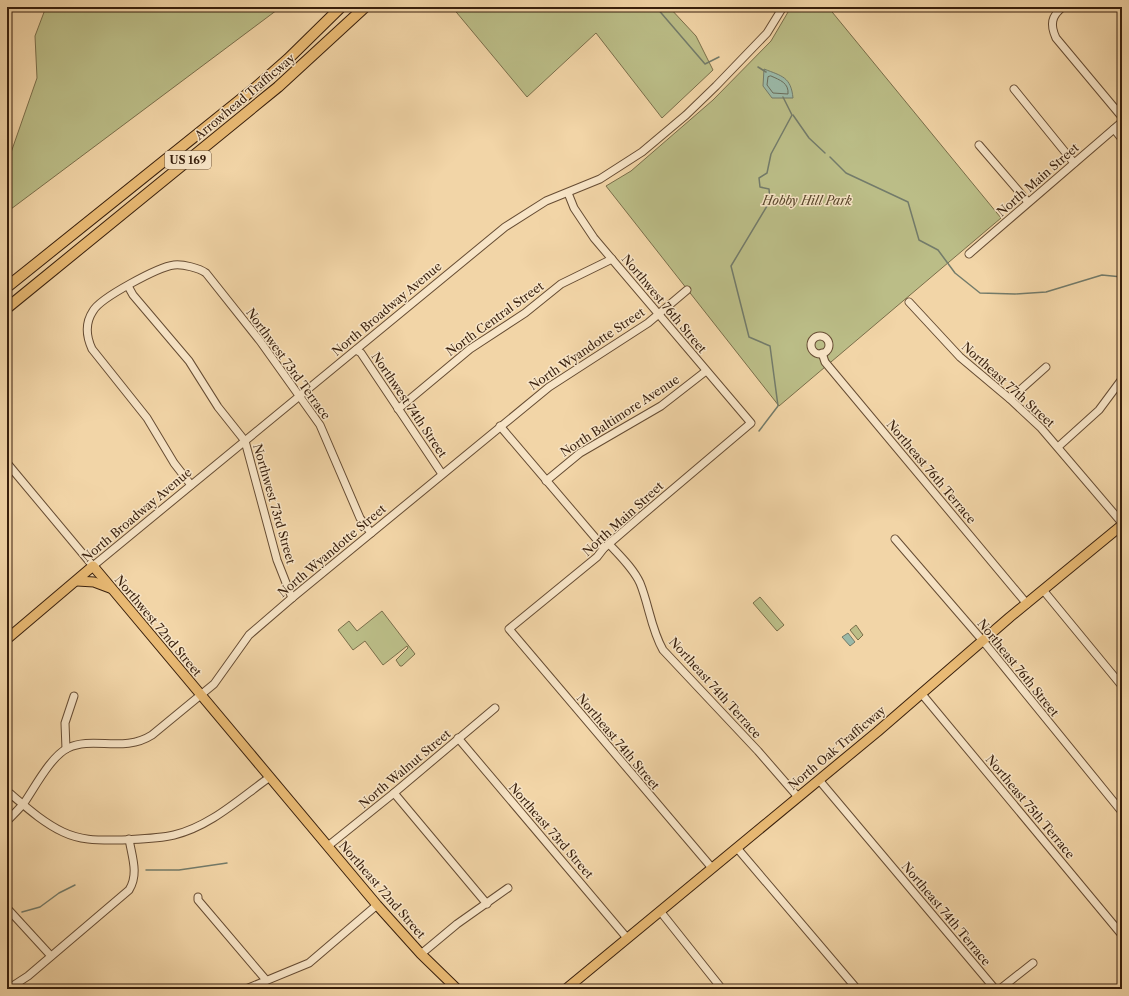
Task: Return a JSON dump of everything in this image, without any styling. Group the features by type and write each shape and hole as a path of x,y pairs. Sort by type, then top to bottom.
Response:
{"highway":[{"name":"Arrowhead Trafficway","path":"7,287 255,88 288,59 341,7"},
{"name":"Arrowhead Trafficway","path":"7,308 278,87 365,7"}],"main road":[{"name":"North Oak Trafficway","path":"566,989 819,780 921,692 1122,524"},
{"name":"North Broadway Avenue","path":"7,639 93,566"},
{"name":"Northwest 72nd Street","path":"93,566 292,804"},
{"path":"77,581 94,582 111,589"},
{"name":"Northeast 72nd Street","path":"292,804 377,905 421,954 457,989"}],"street":[{"name":"North Broadway Avenue","path":"93,566 505,227 546,201 600,179 618,169 686,115 716,86 767,32 783,7"},
{"path":"1063,7 1054,16 1051,22 1056,38 1122,117"},
{"path":"1014,89 1074,163"},
{"name":"North Main Street","path":"969,254 1122,122"},
{"path":"1114,129 1122,139"},
{"path":"979,145 1028,202"},
{"name":"Northwest 76th Street","path":"568,193 586,227 751,423"},
{"name":"North Central Street","path":"398,410 470,349 525,313 561,284 612,259"},
{"name":"Northwest 73rd Terrace","path":"128,286 168,266 176,264 200,269 208,276 300,395 326,438 360,518 371,532"},
{"path":"128,286 104,298 97,305 90,316 87,328 92,349 147,418 174,463 191,485"},
{"name":"Northwest 73rd Street","path":"128,286 133,295 189,361 218,407 244,441 277,560 292,598"},
{"name":"North Wyandotte Street","path":"66,749 77,745 129,744 143,740 152,735 201,695 219,678 249,635 371,532 549,387 589,359 642,327 687,290"},
{"name":"Northeast 77th Street","path":"909,302 960,357 1010,399 1041,428 1122,524"},
{"name":"Northwest 74th Street","path":"356,350 361,353 442,474"},
{"name":"Northeast 76th Terrace","path":"822,353 825,362 1027,604"},
{"path":"1010,399 1046,368"},
{"name":"North Baltimore Avenue","path":"546,481 580,453 661,406 706,371"},
{"path":"1058,447 1099,410 1122,379"},
{"name":"North Main Street","path":"509,629 597,557 607,546 751,423"},
{"name":"Northeast 74th Terrace","path":"500,426 546,481 607,546 631,568 639,581 654,631 663,650 758,751 798,797"},
{"name":"Northwest 72nd Street","path":"7,462 93,566"},
{"name":"Northeast 76th Street","path":"895,539 983,641 1122,812"},
{"path":"1043,590 1122,686"},
{"name":"Northeast 74th Street","path":"509,629 712,868"},
{"name":"Northeast 75th Terrace","path":"921,692 1122,935"},
{"path":"7,821 23,804 58,755 66,749 65,723 74,696"},
{"name":"North Walnut Street","path":"328,846 495,708"},
{"name":"Northeast 73rd Street","path":"458,738 627,938"},
{"path":"7,791 53,828 75,837 87,840 130,839 173,836 196,828 212,820 270,777"},
{"name":"Northeast 74th Terrace","path":"819,780 995,989"},
{"path":"394,793 487,904"},
{"path":"8,989 28,976 129,890 135,871 130,839"},
{"path":"737,848 857,989"},
{"path":"421,954 457,924 508,888"},
{"path":"198,897 198,900 266,980"},
{"path":"246,989 303,966 315,959 377,905"},
{"path":"7,908 51,956"},
{"path":"660,911 722,989"},
{"path":"1000,989 1033,963"}],"green space":[{"path":"46,7 281,7 7,212 7,164 37,78 35,36"},
{"path":"452,7 669,7 696,36 713,70 662,118 596,33 527,97"},
{"name":"Hobby Hill Park","path":"791,7 828,7 1001,218 779,406 606,186 631,171 713,100 771,41"},
{"path":"760,597 784,625 777,631 753,603"},
{"path":"382,611 415,654 402,666 400,666 396,660 408,648 407,646 383,665 365,641 353,650 338,630 349,621 357,631"},
{"path":"856,625 863,635 858,640 850,630"}],"water":[{"path":"764,69 781,76 788,81 793,98 772,98 763,86"},
{"path":"848,633 855,642 850,646 842,637"}],"waterway":[{"path":"656,7 705,64 719,57"},
{"path":"758,67 766,72"},
{"path":"759,431 778,406 770,346 749,337 731,266 770,201 769,189 760,187 759,178 767,173 771,154 792,115 783,97"},
{"path":"793,115 809,138 825,153"},
{"path":"830,157 846,173 908,202 919,240 938,250 955,273 980,293 1015,294 1046,292 1102,275 1122,277"},
{"path":"146,870 179,870 227,863"},
{"path":"22,912 40,907 59,893 75,885"}]}
